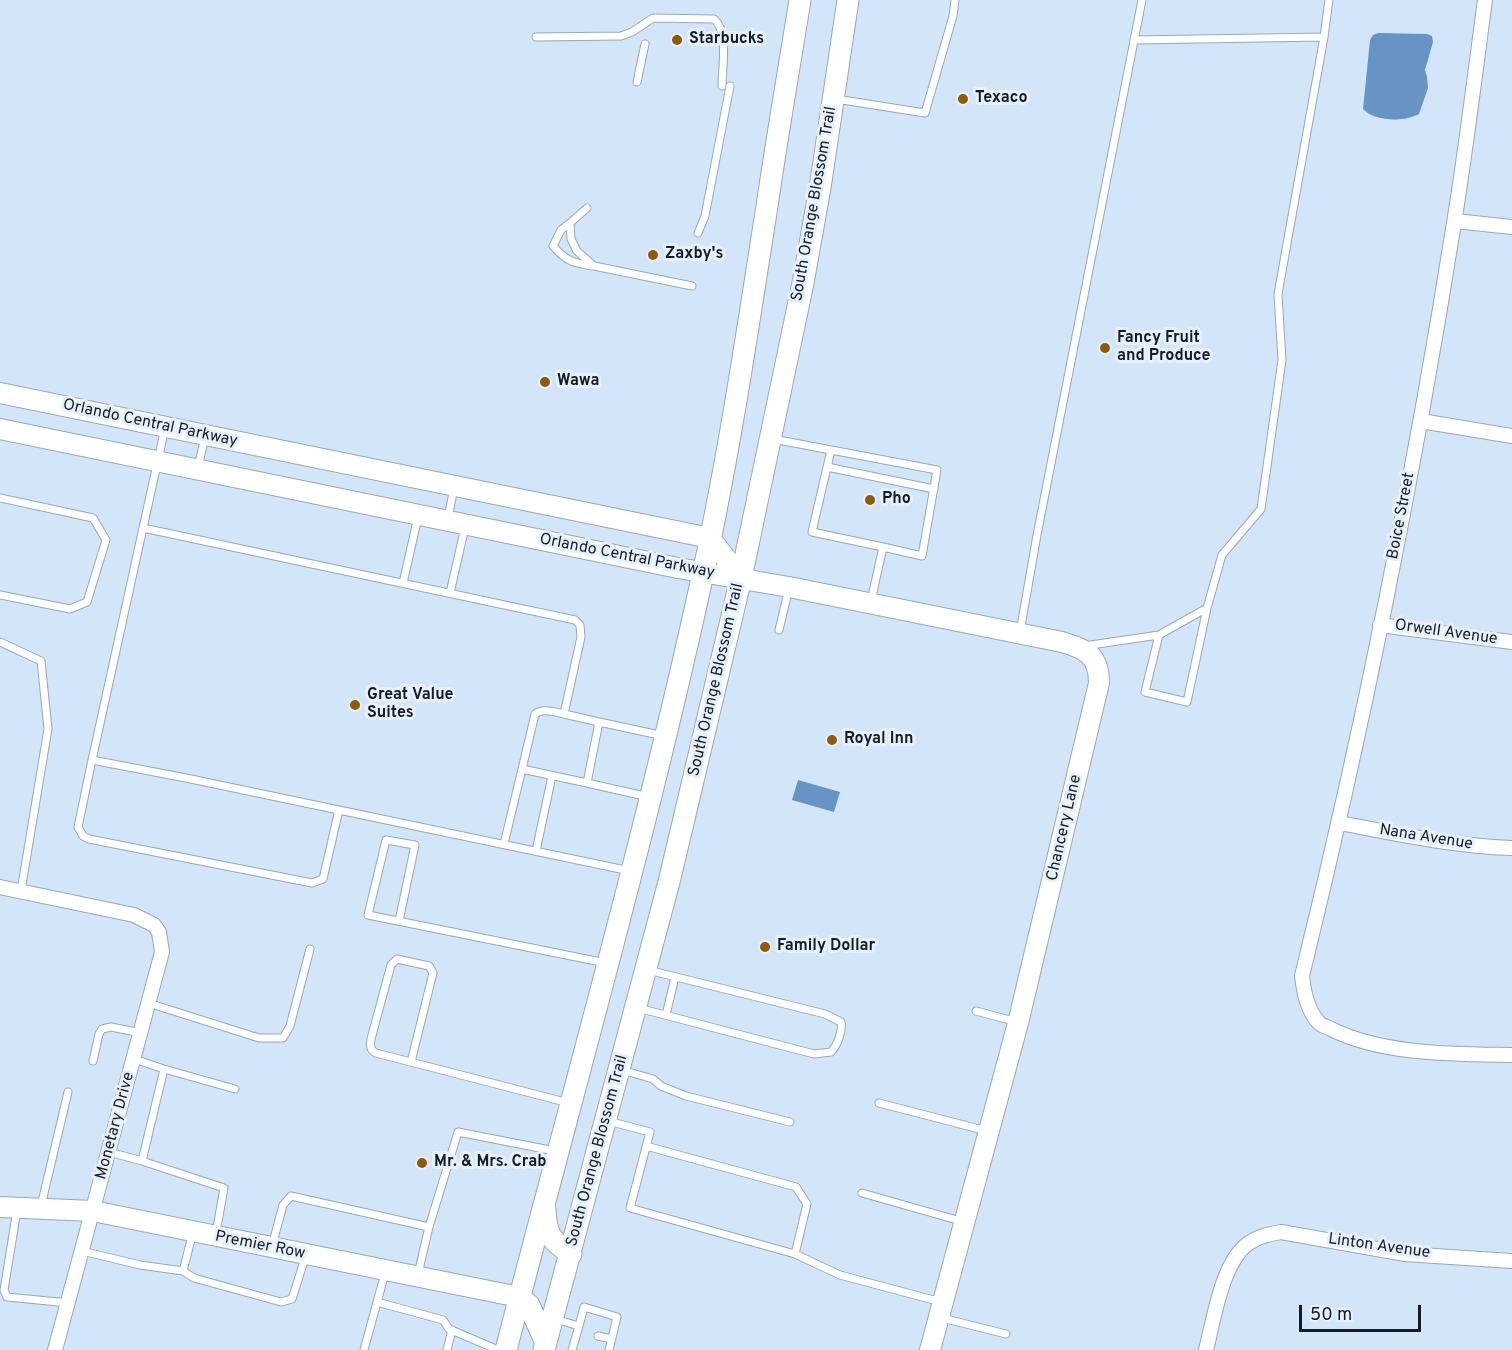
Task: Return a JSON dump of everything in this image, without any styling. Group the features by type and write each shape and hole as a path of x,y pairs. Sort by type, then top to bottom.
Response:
{"main road":[{"path":"506,1350 609,964 666,737 703,572 745,346 800,0"},
{"name":"South Orange Blossom Trail","path":"545,1346 669,882 741,578 803,283 848,0"},
{"path":"544,1204 546,1228 556,1244 571,1254"},
{"path":"519,1297 529,1305 545,1346"}],"street":[{"name":"Boice Street","path":"1485,0 1455,221 1421,421 1340,823 1302,976 1306,1001 1320,1023 1344,1036 1391,1047 1448,1054 1512,1055"},
{"path":"1455,221 1512,227"},
{"name":"Orlando Central Parkway","path":"0,393 710,538 741,578"},
{"path":"1421,421 1512,436"},
{"name":"Orlando Central Parkway","path":"0,429 456,523 741,578"},
{"path":"741,578 1078,647"},
{"name":"Orwell Avenue","path":"1380,625 1512,642"},
{"name":"Chancery Lane","path":"930,1350 1018,1023 1099,683 1096,663 1089,653 1078,647"},
{"name":"Nana Avenue","path":"1340,823 1438,842 1475,847 1512,848"},
{"path":"0,887 21,891"},
{"name":"Monetary Drive","path":"21,891 134,915 154,925 159,932 162,952 55,1350"},
{"name":"Premier Row","path":"9,1207 93,1211 519,1297"},
{"name":"Linton Avenue","path":"1206,1350 1225,1280 1235,1257 1249,1243 1264,1236 1281,1232 1405,1254 1512,1261"}],"lane":[{"path":"833,99 925,113 953,16 955,0"},
{"path":"1020,634 1037,536 1142,0"},
{"path":"1159,635 1145,692 1186,702 1207,608 1222,555 1261,509 1282,360 1278,294 1329,0"},
{"path":"536,38 621,36 646,25 653,18 714,19 720,24 723,33 726,86 705,216 698,233"},
{"path":"1134,40 1324,37"},
{"path":"637,82 645,44"},
{"path":"587,208 561,230 553,246 563,258 577,264 692,286"},
{"path":"570,223 571,239 577,251 594,266"},
{"path":"166,427 78,827 82,837 312,883 323,879 339,810"},
{"path":"197,470 206,435"},
{"path":"770,438 937,470 922,556 812,532 831,450"},
{"path":"827,467 934,489"},
{"path":"450,593 456,523 454,486"},
{"path":"0,498 93,518 105,540 87,602 70,609 0,596"},
{"path":"403,583 418,515"},
{"path":"143,528 575,620 580,625 581,637 564,714"},
{"path":"870,604 883,547"},
{"path":"779,630 789,587"},
{"path":"1078,647 1159,635 1207,608"},
{"path":"0,642 41,661 48,729 21,891"},
{"path":"504,844 535,714 539,711 564,714 666,737"},
{"path":"587,783 599,722"},
{"path":"92,760 536,850 632,872"},
{"path":"522,769 651,798"},
{"path":"536,850 552,776"},
{"path":"399,921 415,845 386,840 368,915 609,964"},
{"path":"148,1003 259,1038 283,1038 290,1026 310,949"},
{"path":"411,1062 433,974 429,966 397,959 391,965 370,1046 372,1051 376,1053 411,1062 572,1103"},
{"path":"636,1007 814,1054 831,1053 835,1049 842,1027 841,1022 825,1014 646,969"},
{"path":"666,1015 675,977"},
{"path":"976,1011 1018,1023"},
{"path":"93,1061 102,1029 111,1027 141,1033"},
{"path":"134,1059 235,1089"},
{"path":"142,1161 164,1069"},
{"path":"620,1069 653,1079 661,1086 686,1096 790,1122"},
{"path":"40,1209 68,1092"},
{"path":"879,1103 989,1132"},
{"path":"606,1121 650,1132 630,1209 795,1254 840,1275 1006,1334"},
{"path":"417,1277 429,1227 458,1132 559,1151"},
{"path":"646,1146 796,1187 807,1204 795,1254"},
{"path":"109,1152 224,1188 215,1237"},
{"path":"862,1193 965,1222"},
{"path":"271,1248 283,1205 291,1196 429,1227"},
{"path":"9,1207 4,1290 7,1297 69,1303"},
{"path":"183,1271 193,1232"},
{"path":"82,1251 183,1271 194,1278 281,1302 292,1299 306,1255"},
{"path":"364,1350 386,1271"},
{"path":"377,1302 443,1320 452,1330 498,1350"},
{"path":"574,1349 584,1307 617,1317 609,1350"},
{"path":"553,1318 579,1329"},
{"path":"447,1350 452,1330"},
{"path":"598,1336 612,1339"}],"water":[{"path":"1378,33 1432,36 1433,42 1425,70 1428,88 1419,114 1413,117 1382,118 1363,109 1370,40"},
{"path":"798,780 840,792 834,812 792,800"}],"place":[{"name":"Starbucks","path":"677,40"},
{"name":"Texaco","path":"963,99"},
{"name":"Zaxby's","path":"653,255"},
{"name":"Fancy Fruit and Produce","path":"1105,348"},
{"name":"Wawa","path":"545,382"},
{"name":"Pho","path":"870,500"},
{"name":"Great Value Suites","path":"355,705"},
{"name":"Royal Inn","path":"832,740"},
{"name":"Family Dollar","path":"765,947"},
{"name":"Mr. & Mrs. Crab","path":"422,1163"}]}
